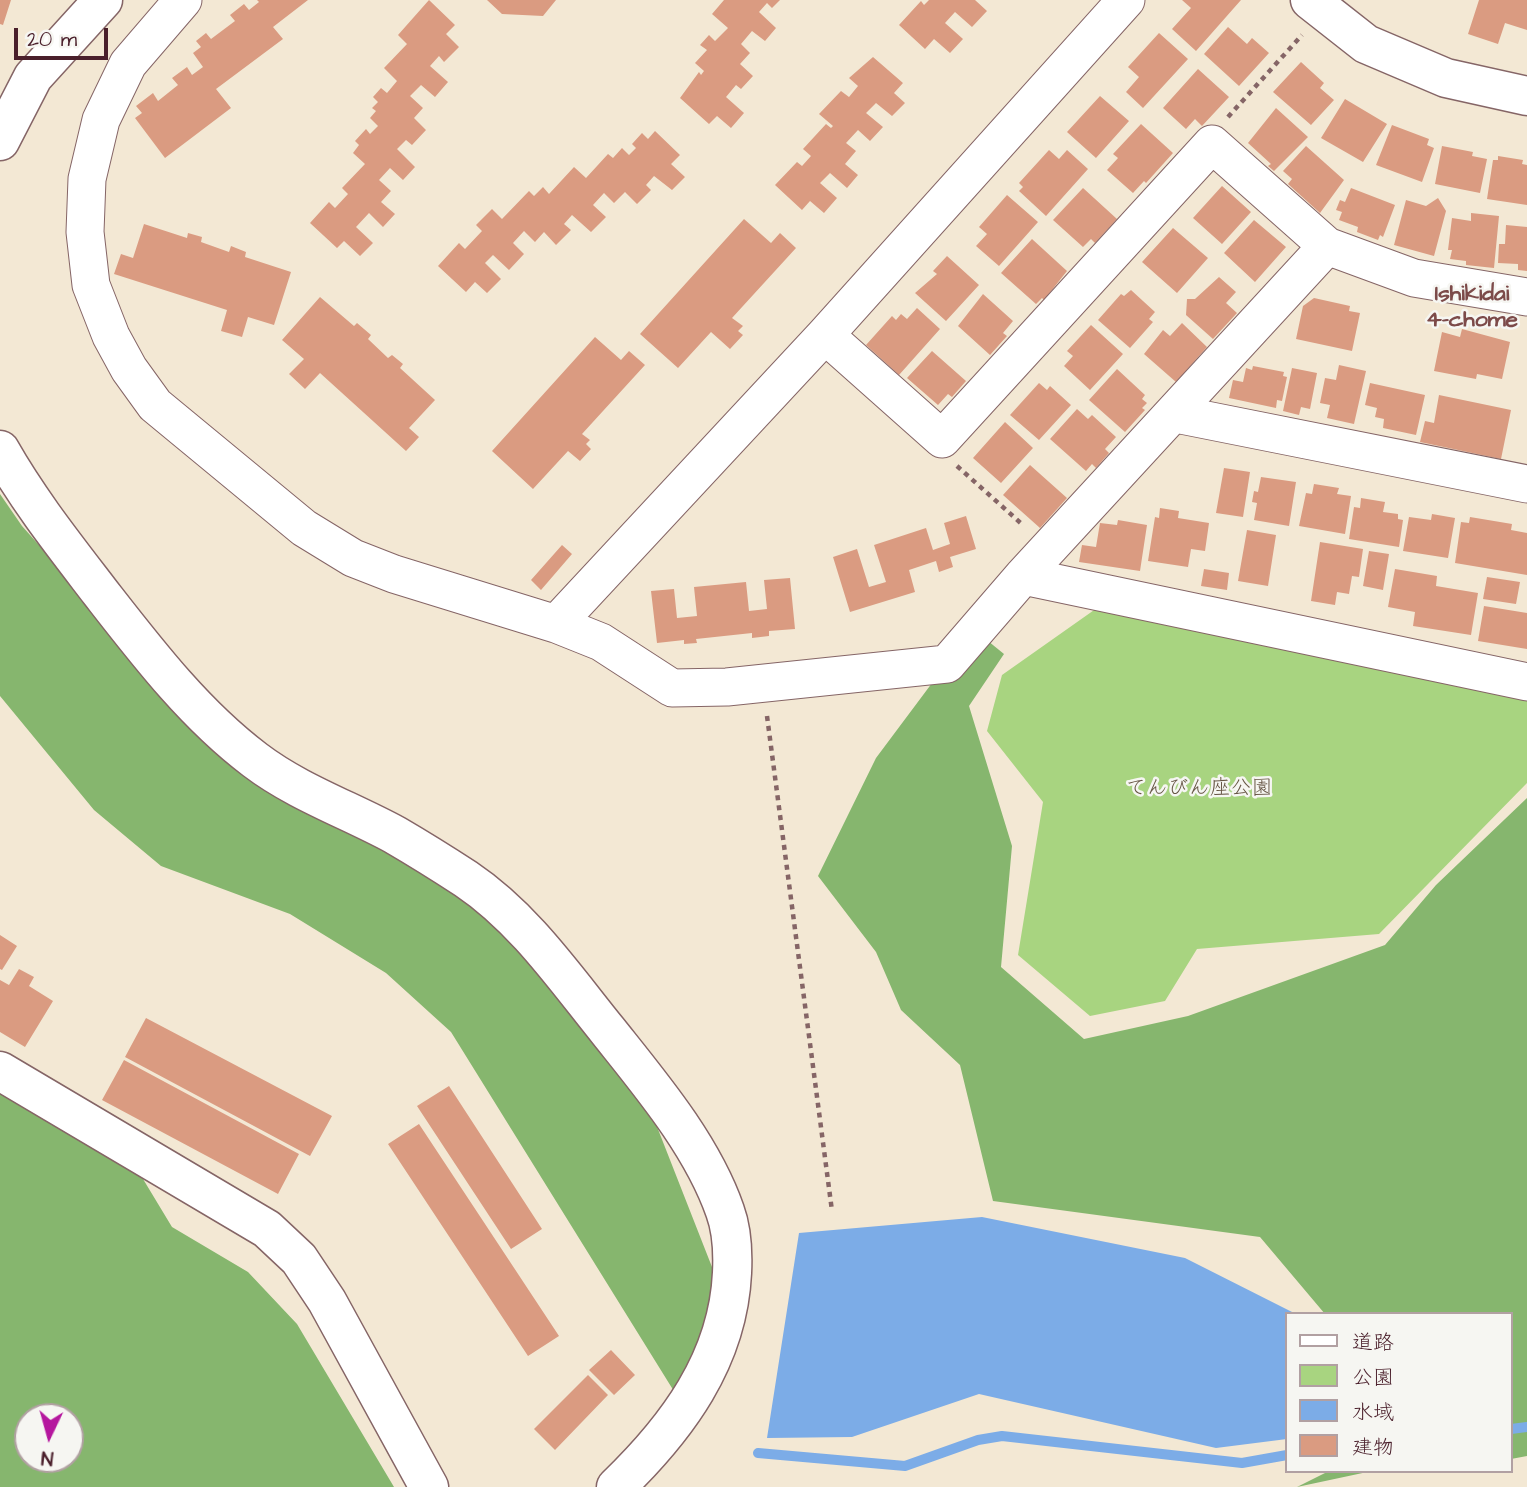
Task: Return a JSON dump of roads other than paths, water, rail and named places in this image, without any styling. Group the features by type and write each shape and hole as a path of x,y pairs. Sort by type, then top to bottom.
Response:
{"street":[{"path":"0,141 33,77 103,0"},
{"path":"183,0 128,64 101,120 87,179 85,232 91,285 111,336 129,369 155,405 304,528 353,558 394,575 556,624 601,642 672,688 763,683 947,664 1023,576 1176,414 1328,246"},
{"path":"556,624 825,335 1126,0"},
{"path":"1307,16 1446,78 1527,96"},
{"path":"825,335 942,439 1212,144 1328,246 1414,278 1525,307"},
{"path":"1176,414 1527,484"},
{"path":"0,450 35,508 137,640 206,719 256,761 310,794 395,835 469,881 528,933 650,1084 699,1159 726,1212 733,1251 731,1294 721,1336 708,1370 680,1418 616,1487"},
{"path":"1023,576 1527,682"},
{"path":"0,1071 267,1229 299,1259 327,1301 429,1487"}],"water":[{"path":"982,1217 1185,1258 1292,1312 1286,1312 1286,1439 1216,1448 979,1394 852,1437 767,1438 799,1233"}],"waterway":[{"path":"1513,1429 1527,1427"},
{"path":"758,1453 905,1466 978,1440 1002,1436 1242,1463 1286,1455"}],"district":[{"name":"Ishikidai 4-chome","path":"1472,308"}],"park label":[{"name":"てんびん座公園","path":"1199,790"}]}
